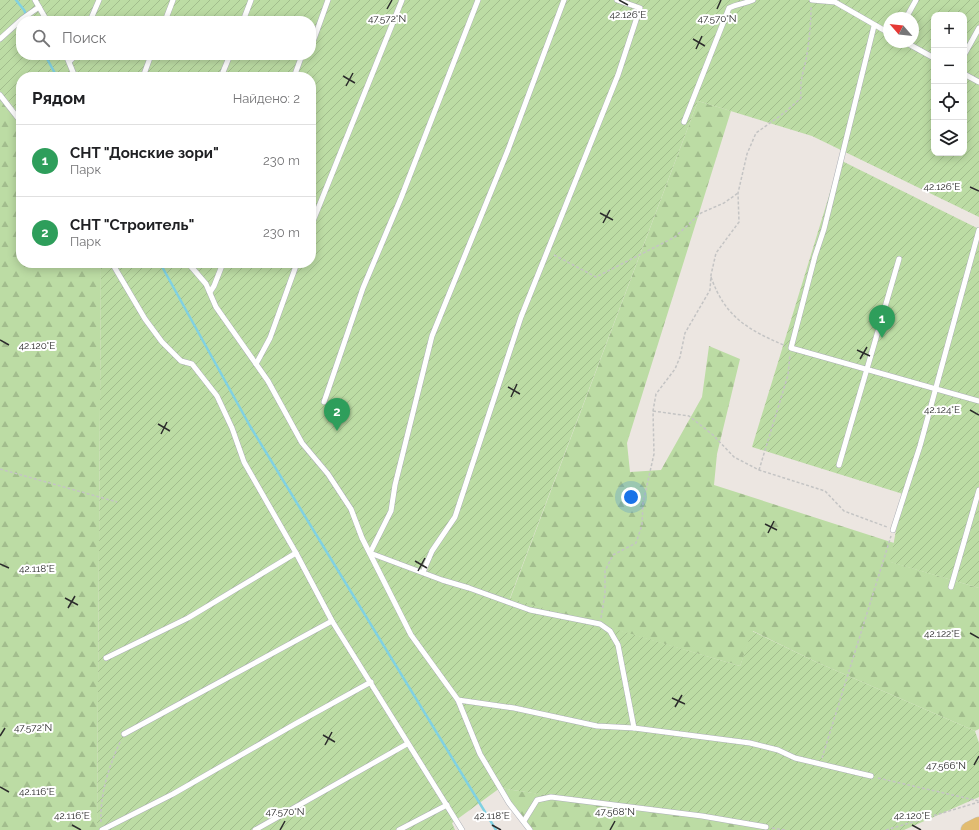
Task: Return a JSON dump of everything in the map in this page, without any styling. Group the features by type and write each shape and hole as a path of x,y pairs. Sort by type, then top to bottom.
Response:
{"main road":[{"path":"969,830 979,825"}],"lane":[{"path":"35,0 44,16"},
{"path":"92,16 99,0"},
{"path":"167,16 173,0"},
{"path":"245,16 251,0"},
{"path":"316,34 328,0"},
{"path":"316,214 402,0"},
{"path":"324,402 342,354 363,288 401,198 478,0"},
{"path":"370,553 391,511 395,485 432,336 508,150 564,0"},
{"path":"423,572 432,551 455,517 503,369 547,251 618,75 640,8 618,0"},
{"path":"684,122 729,8 752,0"},
{"path":"812,0 835,1 883,31"},
{"path":"909,12 916,0"},
{"path":"25,16 39,7"},
{"path":"0,39 16,24"},
{"path":"874,26 824,229 815,256 791,348 979,401"},
{"path":"967,50 979,28"},
{"path":"916,48 931,56"},
{"path":"145,72 149,60"},
{"path":"223,72 228,60"},
{"path":"296,72 300,60"},
{"path":"70,61 73,72"},
{"path":"967,76 979,82"},
{"path":"0,95 16,116"},
{"path":"893,530 936,389 979,230"},
{"path":"838,465 899,259"},
{"path":"115,268 145,319 162,342 181,361 192,364 217,396 232,428 244,462 296,553 332,621 371,682 407,744 462,830"},
{"path":"192,268 206,284 216,307 268,381 302,443 328,474 351,509 362,538 411,635 458,700 480,754 509,803 530,830"},
{"path":"210,292 221,268"},
{"path":"256,364 270,338 295,268"},
{"path":"951,587 979,490"},
{"path":"106,658 188,618 296,553"},
{"path":"370,553 442,580 530,610 600,624 610,631 618,645 634,728"},
{"path":"124,734 332,621"},
{"path":"101,828 173,794 261,742 371,682"},
{"path":"458,700 514,708 597,726 634,728 750,743 778,750 795,758 871,776"},
{"path":"255,830 407,744"},
{"path":"524,821 537,800 551,797 702,816 766,827"},
{"path":"399,830 447,805"}],"path":[{"path":"600,624 605,594 604,571 613,555 636,543 642,525 643,503 654,454 652,411 656,394 675,369 680,358 685,333 710,290 711,275 716,253 739,222 738,193 747,154 756,133 801,98 800,81 806,60 812,0"},
{"path":"547,251 596,277 674,237 701,213 724,203 738,193"},
{"path":"711,275 718,296 736,318 758,335 791,348 788,375 759,470"},
{"path":"652,411 689,416 713,435 734,457 759,470 825,491 844,511 893,530 820,764"},
{"path":"0,469 117,502"},
{"path":"101,828 100,806 104,786 114,756 124,734"},
{"path":"871,776 979,801"},
{"path":"886,830 979,801"},
{"path":"766,827 785,830"}],"green space":[{"path":"0,0 979,0 979,217 812,136 698,101 510,598 740,666 752,631 814,661 975,731 979,743 979,797 904,830 772,830 500,788 452,823 455,830 97,830 101,268 316,268 316,72 16,72 16,111 11,103 0,102"},
{"path":"698,101 731,111 627,443 630,472 661,470 702,397 709,346 740,359 717,454 714,485 894,543 891,562 979,588 979,729 975,731 814,661 753,631 740,666 510,599"},
{"path":"0,102 11,103 16,111 16,268 101,268 97,830 0,830"},
{"path":"840,160 979,229 979,588 890,562 903,494 752,447"},
{"path":"500,788 785,830 529,830"}],"waterway":[{"path":"16,0 27,16"},
{"path":"48,60 54,72"},
{"path":"163,268 250,426 496,830"}],"place":[{"name":"СНТ \"Донские зори\"","path":"882,338"},
{"name":"СНТ \"Строитель\"","path":"337,431"}]}
